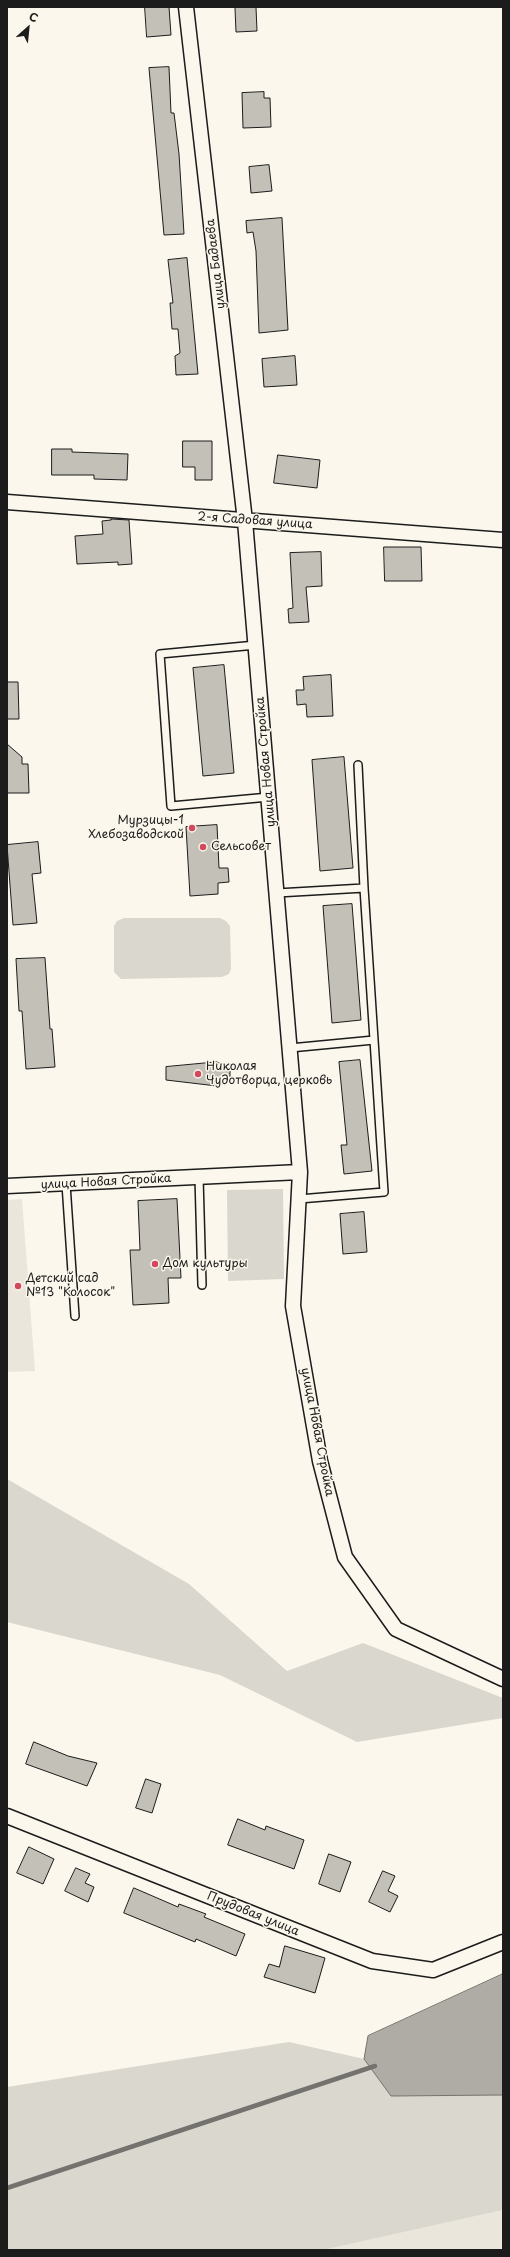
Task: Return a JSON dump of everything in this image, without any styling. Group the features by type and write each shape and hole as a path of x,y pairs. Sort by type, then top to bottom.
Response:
{"street":[{"name":"улица Бадаева","path":"186,7 245,520"},
{"name":"2-я Садовая улица","path":"7,502 503,540"},
{"name":"улица Новая Стройка","path":"245,520 300,1172 293,1306 320,1461 345,1557 396,1629 503,1679"},
{"name":"улица Новая Стройка","path":"7,1186 300,1172"},
{"name":"Прудовая улица","path":"7,1816 372,1961 433,1970 503,1942"}],"lane":[{"path":"256,645 160,654 171,806 268,797"},
{"path":"299,1199 384,1192 364,888 358,765"},
{"path":"277,893 364,888"},
{"path":"290,1048 374,1040"},
{"path":"199,1177 202,1285"},
{"path":"66,1184 75,1316"}],"shaded area":[{"path":"124,918 220,918 226,921 230,926 231,969 229,974 222,977 121,979 114,972 114,926 117,921"},
{"path":"283,1189 284,1279 228,1281 227,1190"},
{"name":"Детский сад №13 \"Колосок\"","path":"22,1199 35,1371 7,1372 7,1200"},
{"path":"7,1479 189,1584 287,1671 363,1643 503,1698 503,1718 357,1742 220,1675 7,1622"},
{"path":"503,1974 503,2095 391,2096 364,2059 368,2036"},
{"path":"289,2042 364,2059 391,2096 503,2095 503,2210 323,2250 7,2250 7,2087"},
{"path":"503,2210 503,2250 323,2250"}],"building":[{"path":"145,7 169,7 171,35 147,37"},
{"path":"256,7 257,31 236,32 235,8"},
{"path":"169,67 171,113 174,113 179,154 184,234 164,235 149,68"},
{"path":"264,92 264,98 270,98 271,127 243,128 242,93"},
{"path":"269,165 272,191 251,193 249,167"},
{"path":"282,218 288,330 259,333 256,251 253,232 247,233 246,221"},
{"path":"187,258 198,374 176,375 175,356 180,353 178,329 172,329 170,303 173,303 168,260"},
{"path":"295,356 297,385 264,387 262,359"},
{"path":"183,441 212,441 212,480 195,480 195,467 183,467"},
{"path":"52,449 72,449 72,452 128,454 127,480 94,479 94,475 52,475"},
{"path":"278,455 320,460 317,488 274,483"},
{"path":"111,519 129,520 132,564 118,565 118,562 77,564 75,536 103,534 102,521"},
{"path":"384,547 421,547 422,581 385,581"},
{"path":"321,552 322,586 306,587 309,622 289,623 288,609 293,608 290,553"},
{"path":"224,665 234,773 203,776 193,668"},
{"path":"331,675 333,716 307,717 306,704 297,705 296,690 304,690 303,677"},
{"path":"7,682 18,682 19,719 7,719"},
{"path":"7,744 22,757 22,764 28,764 29,793 7,793"},
{"path":"344,757 353,868 320,871 312,760"},
{"name":"Сельсовет","path":"217,825 219,868 228,868 229,882 218,883 218,894 190,896 186,827"},
{"path":"38,842 41,873 32,874 37,923 13,925 7,845"},
{"path":"352,904 361,1020 332,1023 323,906"},
{"path":"45,958 50,1029 52,1029 55,1067 26,1069 22,1011 19,1011 16,959"},
{"path":"360,1060 372,1171 344,1174 341,1145 347,1145 339,1062"},
{"name":"Николая Чудотворца, церковь","path":"217,1062 230,1068 230,1081 217,1086 166,1080 166,1067"},
{"name":"Дом культуры","path":"177,1199 181,1278 168,1278 169,1303 133,1305 130,1250 140,1250 138,1201"},
{"path":"364,1212 367,1252 343,1254 340,1214"},
{"path":"34,1742 68,1756 97,1763 87,1786 26,1764"},
{"path":"146,1779 161,1784 152,1813 136,1808"},
{"path":"238,1819 265,1830 266,1826 304,1840 294,1869 228,1845"},
{"path":"29,1847 54,1859 43,1884 17,1873"},
{"path":"329,1854 351,1862 340,1892 319,1884"},
{"path":"76,1868 90,1874 85,1883 94,1887 88,1902 65,1891"},
{"path":"383,1871 395,1876 388,1891 398,1896 390,1912 369,1902"},
{"path":"134,1888 178,1907 179,1904 206,1914 204,1917 245,1934 236,1956 196,1939 195,1942 124,1913"},
{"path":"285,1946 325,1958 315,1993 264,1977 269,1964 279,1967"}],"waterway":[{"path":"7,2188 375,2066"}],"place":[{"name":"Мурзицы-1 Хлебозаводской","path":"192,828"},
{"name":"Сельсовет","path":"203,847"},
{"name":"Николая Чудотворца, церковь","path":"198,1074"},
{"name":"Дом культуры","path":"155,1264"},
{"name":"Детский сад №13 \"Колосок\"","path":"18,1286"}]}
